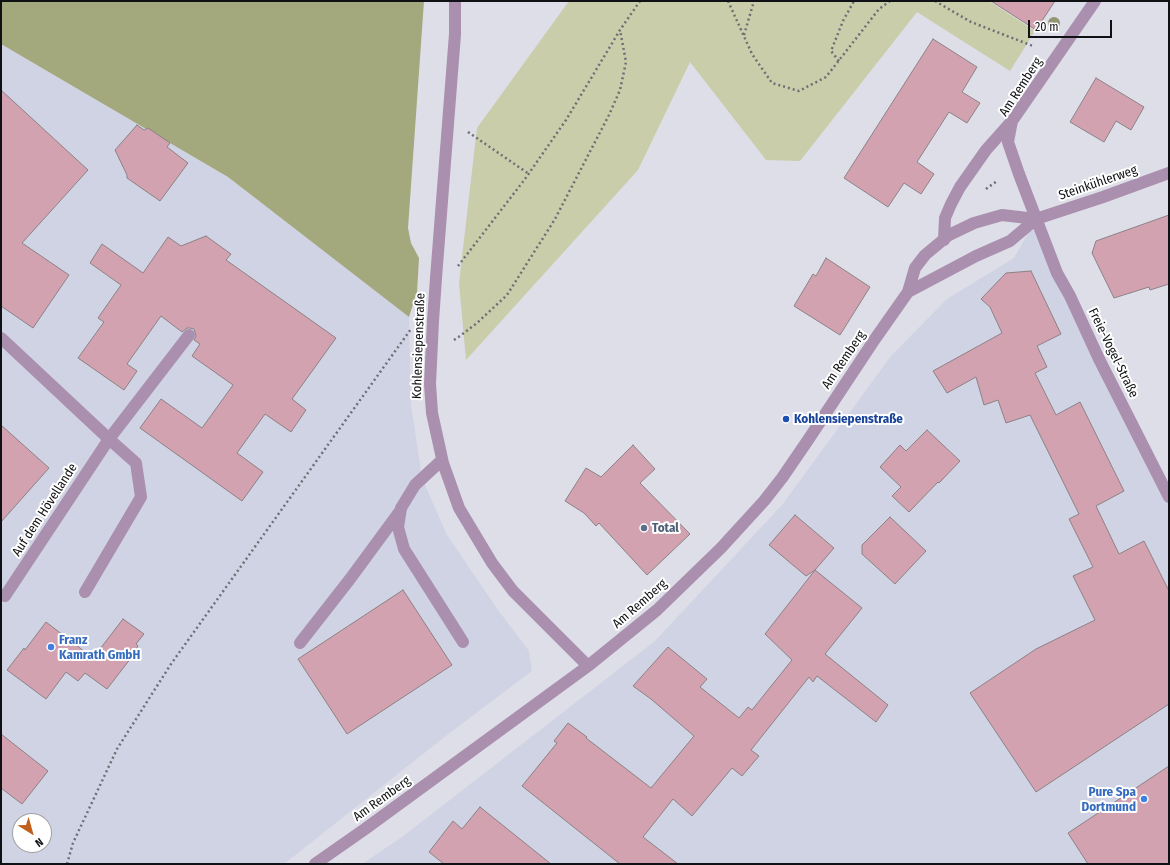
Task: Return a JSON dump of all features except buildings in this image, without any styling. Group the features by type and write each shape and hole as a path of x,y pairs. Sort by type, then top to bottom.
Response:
{"street":[{"name":"Kohlensiepenstraße","path":"456,1 455,34 431,347 430,384 432,413 442,460 459,508 492,563 513,590 588,666"},
{"name":"Am Remberg","path":"1036,219 1008,142 1012,122 1096,1"},
{"path":"944,240 945,218 960,187 986,150 1012,122"},
{"name":"Steinkühlerweg","path":"1036,219 1169,173"},
{"name":"Am Remberg","path":"315,864 588,666 657,610 721,548 764,501 782,478 875,338 908,292 915,268 925,255 949,235 974,223 1002,215 1036,219"},
{"name":"Am Remberg","path":"908,292 976,256 1010,241 1036,219"},
{"name":"Freie-Vogel-Straße","path":"1036,219 1057,273 1070,296 1099,359 1169,497"},
{"name":"Auf dem Hövellande","path":"5,596 109,439 189,335"},
{"path":"1,338 136,463 141,497 85,592"},
{"path":"300,643 350,579 402,508 414,485 442,460"},
{"path":"402,508 398,527 404,549 463,642"}],"path":[{"path":"455,270 529,174 566,120 620,30 640,1"},
{"path":"728,1 752,54 772,83 799,91 826,76 879,9 890,1"},
{"path":"744,36 754,1"},
{"path":"839,61 831,51 843,21 854,1"},
{"path":"934,1 972,22 1033,46"},
{"path":"431,347 447,343 460,336 477,323 507,295 555,219 610,115 620,90 626,62 620,30"},
{"path":"464,130 529,174"},
{"path":"67,864 73,843 117,749 171,664 412,327"}],"shaded area":[{"path":"1,44 228,177 409,317 411,405 422,478 447,535 498,610 529,651 532,671 447,735 284,864 1,864"},
{"path":"1036,219 1169,498 1169,864 362,864 402,837 655,641 782,505 891,356 947,299 1014,258"}],"green space":[{"path":"1,1 424,1 408,228 411,243 419,258 417,292 409,317 228,177 1,44"},
{"path":"569,1 989,1 1035,31 1010,71 917,12 800,161 766,160 690,62 638,170 466,360 459,283 477,128"}],"place":[{"name":"Kohlensiepenstraße","path":"786,419"},
{"name":"Total","path":"644,528"},
{"name":"Franz Kamrath GmbH","path":"51,647"},
{"name":"Pure Spa Dortmund","path":"1144,799"}]}
